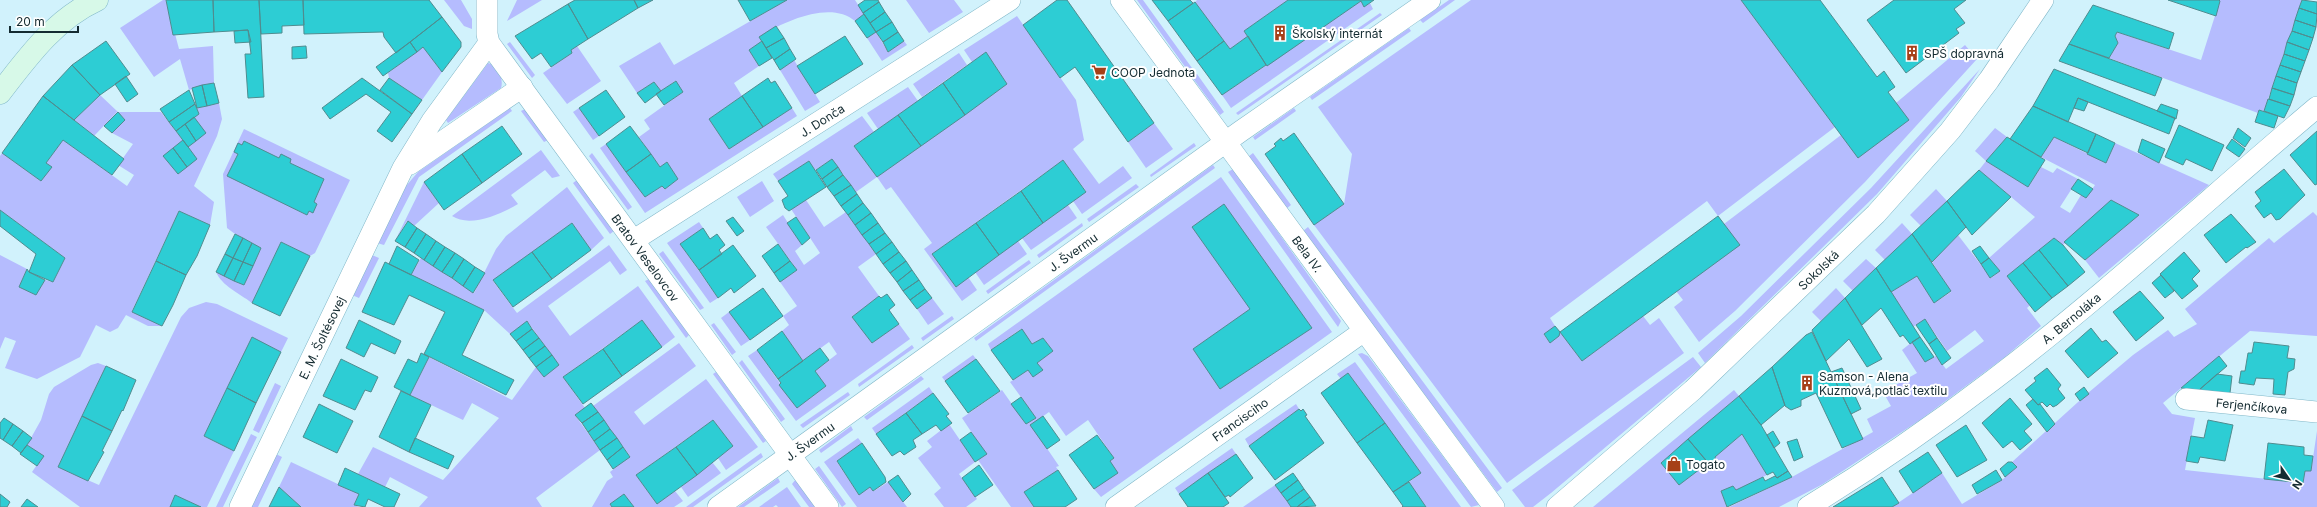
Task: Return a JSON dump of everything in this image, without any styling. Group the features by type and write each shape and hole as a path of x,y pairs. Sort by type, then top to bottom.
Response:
{"street":[{"path":"0,94 17,71 53,31 70,16 97,0"},
{"path":"487,0 487,34 489,43"},
{"name":"J. Donča","path":"634,240 1010,0"},
{"name":"Bela IV.","path":"1121,0 1494,507"},
{"name":"J. Švermu","path":"718,507 1226,142 1430,0"},
{"name":"Sokolská","path":"1557,507 1693,390 1876,214 1950,131 1989,80 2043,0"},
{"name":"Bratov Veselovcov","path":"489,43 828,507"},
{"name":"E. M. Šoltésovej","path":"240,507 403,168 432,121 489,43"},
{"name":"E. M. Šoltésovej","path":"403,168 522,87"},
{"name":"A. Bernoláka","path":"1808,507 1918,436 2000,375 2047,337 2317,108"},
{"name":"Francisciho","path":"1116,507 1364,331"},
{"name":"Ferjenčíkova","path":"2186,399 2317,412"}],"shaded area":[{"path":"163,0 166,0 179,49 213,46 214,83 189,90 180,59 154,77 120,28"},
{"path":"444,0 461,0 472,19 472,29 464,26"},
{"path":"517,0 542,0 507,21"},
{"path":"787,0 855,0 864,14 855,21 845,15 833,12 807,15 794,19 759,37 762,41 749,50 759,66 734,83 742,96 709,119 729,149 792,108 797,116 645,213 600,148 606,144 645,197 662,186 665,189 678,179 667,162 660,167 639,137 650,129 644,120 683,92 675,81 661,91 654,82 637,93 619,66 660,42 674,65"},
{"path":"906,0 954,0 963,12 929,33"},
{"path":"1137,0 1143,0 1192,68 1188,71"},
{"path":"1197,0 1288,0 1244,31 1248,36 1230,49 1195,2"},
{"path":"1449,0 1455,0 1423,23 1420,20"},
{"path":"1471,0 1741,0 1835,127 1718,216 1707,201 1550,318 1555,326 1544,335 1550,343 1560,332 1582,361 1643,316 1650,325 1659,318 1684,353 1507,483 1314,225 1344,204 1352,154 1318,107"},
{"path":"2220,0 2302,0 2264,111 2259,110 2258,113 2109,58 2118,43 2115,36 2117,32 2201,60"},
{"path":"1361,1 1364,7 1370,3 1373,9 1231,108 1222,95"},
{"path":"1380,13 1382,15 1238,115 1236,113"},
{"path":"1017,16 1076,100 1084,140 1073,149 1099,184 1123,166 1132,178 1082,214 1073,201 1086,191 1063,160 932,254 956,286 968,277 977,290 962,301 924,249 932,243 891,187 886,190 877,177 1007,84 986,52 972,62 964,50"},
{"path":"1409,28 1411,31 1312,100 1310,97"},
{"path":"876,32 888,52 904,41 907,45 882,61 867,38"},
{"path":"510,42 535,75 532,78 507,44"},
{"path":"1965,45 1977,59 1865,182 1735,311 1699,342 1674,307 1683,300 1676,291 1724,224 1841,135 1896,103"},
{"path":"577,46 601,81 567,104 543,73 572,53 571,50"},
{"path":"423,47 442,72 422,100 389,78 388,73"},
{"path":"959,53 967,65 922,97 913,84"},
{"path":"794,60 820,102 805,111 780,70"},
{"path":"488,63 495,66 497,69 502,81 501,88 448,123 446,120"},
{"path":"1980,69 1961,97 1877,194 1705,363 1698,353 1741,316 1871,188"},
{"path":"1197,74 1224,112 1220,115 1192,77"},
{"path":"908,87 918,101 878,129 867,113"},
{"path":"100,95 118,112 161,112 188,147 205,133 194,117 199,114 197,108 219,103 222,119 217,136 194,186 214,202 210,225 179,211 132,311 162,326 148,326 126,315 118,328 110,332 96,325 80,357 37,379 5,368 16,341 5,337 0,349 0,255 27,269 19,287 36,295 45,280 53,282 65,258 0,210 0,156 2,153 41,181 51,167 46,163 63,140 127,186 134,175 118,165 133,144 112,133 125,120 117,112 94,136 74,120"},
{"path":"510,108 512,111 419,177 384,245 377,243 406,186 418,172"},
{"path":"579,108 599,136 593,140 573,112"},
{"path":"1294,108 1296,111 1255,140 1253,137"},
{"path":"525,109 548,140 544,142 521,111"},
{"path":"862,116 874,132 854,146 877,177 856,192 832,159 815,170 809,161 778,181 773,174"},
{"path":"1154,123 1173,149 1146,168 1128,142"},
{"path":"1995,128 2007,137 1986,161 1975,151"},
{"path":"244,129 350,180 315,253 310,256 281,242 252,303 222,281 216,272 244,285 261,248 227,228 223,174"},
{"path":"2054,137 2106,163 2115,143 2209,185 2099,278 2085,260 2139,215 2111,200 2063,245 2054,238 2007,276 2030,305 2027,308 2041,326 2005,357 1920,420 1823,484 1779,507 1729,507 1792,477 1873,432 1867,419 1891,406 1883,392 1917,373 1902,350 1912,342 1925,362 1936,356 1946,369 1984,341 1975,330 1947,351 1925,319 1913,327 1891,292 1917,276 1934,303 1951,292 1932,262 1958,235 1991,278 2000,271 1989,258 2035,217 1979,170 1986,161 2028,187 2041,167 2053,173 2057,168 2078,179 2060,207 2070,213 2081,195 2086,198 2095,185 2041,157"},
{"path":"1194,143 1196,146 1151,177 1150,175"},
{"path":"541,150 560,176 552,178 545,170 511,195 518,204 503,212 485,218 468,221 452,216"},
{"path":"592,153 632,207 628,210 589,156"},
{"path":"1253,153 1291,205 1286,209 1248,157"},
{"path":"1213,165 1215,168 976,341 974,338"},
{"path":"1233,169 1341,321 1338,327 1228,172"},
{"path":"1221,177 1332,332 1101,497 1094,489 1110,461 1114,458 1088,420 1066,436 1049,412 1031,425 1059,466 1056,467 1058,470 1024,492 1034,507 1011,507 978,460 986,454 962,418 1002,390 1026,424 1036,418 1010,382 1028,370 1033,377 1042,370 1037,363 1053,351 1043,338 1032,344 1021,329 991,350 988,344"},
{"path":"577,180 614,231 610,234 573,183"},
{"path":"762,181 774,201 750,217 737,197"},
{"path":"424,182 439,203 414,226 407,221 395,241"},
{"path":"1136,184 1139,187 1089,222 1087,219"},
{"path":"567,187 604,238 591,250 572,223 493,281 517,313 609,245 627,270 620,275 610,261 548,306 570,336 638,286 675,337 662,347 642,320 563,377 585,408 575,415 600,450 536,498 542,507 419,507 428,497 390,477 385,487 358,474 373,447 443,480 499,418 472,403 463,420 410,395 429,357 512,400 536,367 544,377 559,365 527,321 510,334 484,310 411,275 421,258 474,293 496,249 506,236"},
{"path":"1936,189 1947,201 1921,226 1910,215"},
{"path":"806,200 824,227 846,212 876,254 858,267 879,296 852,317 872,343 899,324 910,339 796,421 748,356 757,350 797,408 826,386 815,371 837,354 829,342 803,361 782,331 789,325 783,316 797,306 780,282 797,270 766,227 783,215 802,245 795,251 804,265 820,253 791,209"},
{"path":"1068,205 1077,218 1031,250 1022,238"},
{"path":"2313,212 2317,216 2317,336 2250,331 2163,403 2172,414 2195,418 2185,470 2303,483 2305,471 2311,471 2317,431 2317,507 1892,507 1942,473 1962,504 2002,480 2016,467 2012,462 2088,393 2133,355 2168,330 2174,337 2197,324 2185,309 2269,238 2274,243"},
{"path":"699,222 703,228 680,244 718,298 710,303 667,243"},
{"path":"1082,223 1083,226 1039,258 1037,255"},
{"path":"1902,223 1912,234 1885,260 1875,250"},
{"path":"1308,227 1502,488 1497,492 1303,231"},
{"path":"1018,241 1027,254 984,285 975,272"},
{"path":"663,251 704,308 700,310 659,254"},
{"path":"372,255 379,258 359,298 352,295"},
{"path":"1866,259 1876,268 1853,291 1843,281"},
{"path":"1029,260 1031,263 988,294 986,291"},
{"path":"649,279 689,335 686,338 645,281"},
{"path":"1836,288 1845,298 1821,321 1812,312"},
{"path":"932,298 944,314 928,325 917,309"},
{"path":"206,302 217,304 288,338 281,352 252,338 204,436 234,451 207,507 201,507 175,495 170,507 80,507 32,472 43,456 27,445 41,420 49,394 54,387 91,365 98,363 106,366 58,467 99,485 181,317 189,308"},
{"path":"729,312 750,340 741,346 721,318"},
{"path":"952,316 954,319 923,341 921,338"},
{"path":"714,323 736,352 732,355 711,325"},
{"path":"679,343 696,366 634,412 644,425 706,379 758,447 726,470 718,458 733,446 713,420 636,475 657,504 675,491 683,501 674,507 634,507 624,494 610,504 612,507 592,507 607,481 613,477 610,472 630,456 593,406"},
{"path":"912,345 914,348 859,387 858,384"},
{"path":"1362,353 1368,356 1479,505 1471,507 1358,354"},
{"path":"973,355 976,359 945,381 942,377"},
{"path":"1693,357 1701,367 1551,493 1533,507 1525,507 1512,490"},
{"path":"742,360 785,419 781,422 739,363"},
{"path":"1355,362 1461,507 1426,507 1409,482 1421,473 1348,373 1341,379 1337,374"},
{"path":"716,372 766,441 763,443 713,374"},
{"path":"921,376 924,379 867,420 864,417"},
{"path":"275,383 281,386 259,433 253,430"},
{"path":"929,387 933,393 876,434 872,428"},
{"path":"1734,390 1739,396 1661,463 1679,485 1708,463 1711,465 1716,461 1715,457 1742,434 1767,475 1736,490 1733,486 1721,491 1727,507 1593,507"},
{"path":"848,392 850,395 803,428 800,425"},
{"path":"1296,404 1299,409 1249,446 1245,439"},
{"path":"949,424 975,462 959,474 977,499 966,507 944,507 934,494 941,488 918,458 932,447 927,441"},
{"path":"851,426 853,430 821,453 819,450"},
{"path":"251,434 257,437 223,507 216,507"},
{"path":"858,438 862,443 837,462 859,495 870,487 874,491 888,482 907,507 857,507 824,462"},
{"path":"1232,448 1236,454 1179,494 1175,488"},
{"path":"761,453 763,457 693,507 686,507"},
{"path":"276,454 282,457 258,507 251,507"},
{"path":"291,462 359,494 354,505 359,507 301,507 279,487"},
{"path":"712,462 721,473 688,497 681,487"},
{"path":"819,466 846,504 842,507 815,469"},
{"path":"778,478 780,482 744,507 738,507"},
{"path":"796,479 815,507 809,507 792,484"},
{"path":"1275,485 1291,507 1243,507"},
{"path":"787,487 801,507 778,507 776,505 773,507 759,507"}],"building":[{"path":"166,0 213,0 214,32 173,35"},
{"path":"213,0 259,0 264,97 248,98 245,54 251,54 248,30 214,32"},
{"path":"259,0 303,0 304,25 282,26 282,33 261,34"},
{"path":"303,0 429,0 442,17 396,53 384,37 383,32 304,34"},
{"path":"575,0 634,0 638,8 588,39 568,4"},
{"path":"634,0 653,0 638,8"},
{"path":"738,0 787,0 750,21"},
{"path":"865,0 878,0 879,2 863,13 858,5"},
{"name":"COOP Jednota","path":"1057,0 1067,0 1154,123 1128,142 1075,67 1060,78 1023,25"},
{"path":"1152,0 1190,0 1193,3 1168,21"},
{"name":"Školský internát","path":"1288,0 1374,0 1364,7 1361,1 1267,66 1244,31"},
{"path":"1741,0 1820,0 1877,77 1884,71 1895,87 1888,92 1909,120 1858,158"},
{"name":"SPŠ dopravná","path":"1894,0 1966,0 1954,9 1965,23 1956,29 1959,33 1906,73 1867,20"},
{"path":"2168,0 2219,0 2220,1 2216,16"},
{"path":"2302,0 2317,2 2317,14 2299,8"},
{"path":"879,2 885,12 870,23 863,13"},
{"path":"1195,2 1224,41 1197,61 1168,21"},
{"path":"568,4 588,39 571,50 572,53 551,67 541,53 532,59 515,36"},
{"path":"2093,5 2174,33 2169,49 2117,32 2115,36 2118,43 2109,58 2069,44"},
{"path":"2299,8 2317,14 2316,27 2295,20"},
{"path":"885,12 892,22 876,32 870,23"},
{"path":"864,14 876,32 867,38 855,21"},
{"path":"442,17 461,42 461,47 442,72 423,47 417,52 410,42"},
{"path":"2295,20 2316,27 2313,38 2292,31"},
{"path":"892,22 898,32 883,42 876,32"},
{"path":"776,26 784,38 766,48 759,37"},
{"path":"248,30 251,42 235,43 234,31"},
{"path":"2292,31 2313,38 2309,50 2287,42"},
{"path":"898,32 904,41 888,52 883,42"},
{"path":"845,36 863,64 815,94 797,66"},
{"path":"1248,36 1266,65 1222,95 1197,61 1224,41 1230,49"},
{"path":"784,38 790,49 774,60 766,48"},
{"path":"106,41 130,74 100,95 72,65"},
{"path":"762,41 772,58 759,66 749,50"},
{"path":"410,42 417,52 383,76 376,67"},
{"path":"2287,42 2309,50 2305,61 2284,54"},
{"path":"2069,44 2162,78 2155,96 2059,61"},
{"path":"306,46 307,58 292,59 292,47"},
{"path":"790,49 796,59 780,70 774,60"},
{"path":"986,52 1007,84 965,115 943,83"},
{"path":"2284,54 2305,61 2301,72 2280,65"},
{"path":"72,65 100,95 74,120 43,96"},
{"path":"2280,65 2301,72 2297,83 2276,76"},
{"path":"2054,69 2175,118 2169,134 2078,98 2068,122 2033,106"},
{"path":"126,76 138,94 127,102 115,84"},
{"path":"2276,76 2297,83 2294,95 2272,88"},
{"path":"362,78 412,114 392,142 377,131 391,112 366,94 330,119 322,108"},
{"path":"389,78 422,100 412,114 380,90"},
{"path":"768,78 771,83 775,81 792,108 763,127 742,96"},
{"path":"676,81 683,92 664,105 656,94"},
{"path":"654,82 661,91 645,103 637,93"},
{"path":"214,83 219,103 207,106 202,85"},
{"path":"943,83 965,115 921,146 898,115"},
{"path":"202,85 207,106 197,108 192,88"},
{"path":"2272,88 2294,95 2290,106 2269,99"},
{"path":"189,90 195,104 169,122 160,109"},
{"path":"606,90 625,117 599,136 579,108"},
{"path":"43,96 124,159 112,175 63,140 46,163 52,167 41,181 2,153"},
{"path":"742,96 763,127 729,149 709,119"},
{"path":"2078,98 2088,102 2084,111 2074,108"},
{"path":"2268,99 2290,106 2284,118 2264,111"},
{"path":"195,104 199,114 176,131 169,122"},
{"path":"2161,104 2178,110 2176,119 2157,111"},
{"path":"2033,106 2096,134 2088,153 2054,137 2041,157 2010,139"},
{"path":"2259,110 2278,116 2274,128 2255,122"},
{"path":"118,112 125,120 112,133 104,126"},
{"path":"898,115 921,146 877,177 854,146"},
{"path":"194,117 206,133 196,141 185,124"},
{"path":"185,124 196,141 188,147 176,131"},
{"path":"2179,125 2224,145 2212,171 2186,159 2183,165 2165,157"},
{"path":"502,126 522,154 482,183 462,154"},
{"path":"630,126 651,154 626,172 606,144"},
{"path":"2238,128 2251,138 2245,147 2233,138"},
{"path":"2317,131 2317,184 2315,185 2290,155"},
{"path":"1294,133 1344,204 1314,225 1265,154 1276,146 1274,144 1281,138 1283,141"},
{"path":"2096,134 2115,143 2106,163 2087,154"},
{"path":"2007,137 2045,160 2028,187 1986,161"},
{"path":"2142,139 2165,149 2159,163 2138,152"},
{"path":"2232,139 2245,149 2239,157 2226,148"},
{"path":"183,140 197,159 187,167 173,148"},
{"path":"244,141 279,158 281,154 291,159 290,163 324,179 314,202 317,204 313,213 309,211 307,215 227,176 238,154 234,152 238,143 242,145"},
{"path":"173,148 187,167 178,174 163,156"},
{"path":"462,154 482,183 444,210 424,182"},
{"path":"651,154 660,167 667,162 678,179 665,189 662,186 645,197 626,172"},
{"path":"832,159 838,167 822,179 816,170"},
{"path":"1063,160 1086,192 1043,223 1021,191"},
{"path":"809,161 826,187 789,211 785,208 782,200 788,196 778,181"},
{"path":"838,167 843,175 827,187 822,179"},
{"path":"2284,169 2305,195 2280,219 2276,220 2271,213 2264,218 2255,206 2261,201 2255,192"},
{"path":"1979,170 2011,197 1972,235 1947,201"},
{"path":"843,175 851,185 834,196 827,187"},
{"path":"2078,179 2093,189 2086,198 2071,189"},
{"path":"851,185 857,194 841,206 834,196"},
{"path":"1021,191 1043,223 999,255 976,223"},
{"path":"857,194 863,203 848,215 841,206"},
{"path":"2111,200 2139,215 2085,260 2064,242"},
{"path":"1947,201 1966,227 1932,262 1912,234"},
{"path":"863,203 871,213 855,225 848,215"},
{"path":"1224,204 1312,328 1220,389 1193,349 1250,309 1192,227"},
{"path":"0,210 65,258 53,282 29,272 36,254 0,226"},
{"path":"179,211 210,225 197,256 186,275 156,261"},
{"path":"871,213 878,223 862,235 855,225"},
{"path":"2231,214 2256,242 2247,248 2246,247 2226,263 2204,235"},
{"path":"1718,216 1740,245 1582,361 1560,332"},
{"path":"733,217 744,231 737,236 726,221"},
{"path":"796,217 810,238 802,245 787,223"},
{"path":"408,221 417,228 405,247 395,241"},
{"path":"572,223 591,250 552,279 532,252"},
{"path":"878,223 885,233 869,244 862,235"},
{"path":"976,223 999,255 956,287 932,254"},
{"path":"417,228 426,234 414,253 405,247"},
{"path":"703,228 710,239 717,234 725,245 719,250 722,254 699,270 680,244"},
{"path":"885,233 892,242 876,254 869,244"},
{"path":"235,234 243,238 233,258 225,254"},
{"path":"426,234 436,241 424,260 414,253"},
{"path":"1912,234 1951,291 1934,303 1917,276 1891,292 1876,268"},
{"path":"243,238 252,243 243,262 233,258"},
{"path":"2054,238 2063,245 2085,272 2068,286 2039,250"},
{"path":"436,241 445,247 433,266 424,260"},
{"path":"281,242 310,256 280,316 252,303"},
{"path":"892,242 899,252 883,264 876,254"},
{"path":"252,243 261,248 253,266 243,262"},
{"path":"778,244 790,261 774,273 762,256"},
{"path":"733,245 756,276 734,293 731,288 718,298 699,270"},
{"path":"397,246 419,260 411,275 389,264"},
{"path":"1980,246 1989,258 1981,264 1972,251"},
{"path":"445,247 455,253 442,272 433,266"},
{"path":"2039,250 2068,286 2052,298 2023,263"},
{"path":"532,252 552,279 513,307 493,280"},
{"path":"899,252 906,261 890,273 883,264"},
{"path":"2184,252 2200,271 2192,279 2198,286 2182,299 2160,274"},
{"path":"455,253 464,259 452,278 442,272"},
{"path":"225,254 233,258 224,276 216,272"},
{"path":"233,258 243,262 234,281 224,276"},
{"path":"1989,258 2000,271 1990,278 1981,264"},
{"path":"464,259 475,267 463,286 452,278"},
{"path":"156,261 186,275 162,326 132,312"},
{"path":"790,261 797,270 780,282 774,273"},
{"path":"906,261 912,270 897,282 890,273"},
{"path":"243,262 253,266 244,285 234,281"},
{"path":"385,262 484,310 462,355 514,380 506,395 424,354 445,312 409,295 394,325 362,312"},
{"path":"2023,263 2052,298 2035,312 2007,276"},
{"path":"475,267 485,273 473,293 463,286"},
{"path":"1876,268 1920,337 1910,344 1903,335 1900,337 1881,308 1862,325 1845,298"},
{"path":"27,269 29,272 45,280 36,295 19,287"},
{"path":"912,270 919,280 903,291 897,282"},
{"path":"2161,275 2174,291 2165,298 2152,283"},
{"path":"919,280 925,289 910,300 903,291"},
{"path":"763,288 783,316 750,340 729,312"},
{"path":"925,289 932,298 917,309 910,300"},
{"path":"2140,291 2164,318 2136,341 2113,312"},
{"path":"887,294 895,305 889,310 899,324 872,343 852,317 879,296 881,298"},
{"path":"1845,298 1882,359 1867,367 1849,339 1826,361 1812,330"},
{"path":"1925,319 1937,338 1929,344 1916,325"},
{"path":"359,320 401,341 395,354 371,343 364,357 346,348"},
{"path":"642,320 662,347 622,376 603,349"},
{"path":"527,321 532,329 516,341 510,334"},
{"path":"1555,326 1560,332 1559,336 1550,343 1544,334"},
{"path":"2091,328 2102,342 2106,340 2118,353 2088,378 2065,351"},
{"path":"532,329 539,338 523,350 516,341"},
{"path":"1022,329 1032,344 1043,338 1053,351 1037,363 1043,370 1033,377 1028,370 1013,380 991,350"},
{"path":"782,331 803,361 778,379 757,350"},
{"name":"Samson - Alena Kuzmová,potlač textilu","path":"1812,332 1863,439 1842,448 1816,393 1801,400 1801,406 1791,410 1785,406 1772,367 1806,335"},
{"path":"252,337 281,352 256,403 227,388"},
{"path":"1920,337 1934,357 1925,362 1912,342"},
{"path":"539,338 545,346 529,358 523,350"},
{"path":"1937,338 1951,358 1942,365 1929,344"},
{"path":"2254,342 2289,346 2287,358 2295,359 2294,369 2288,372 2285,395 2273,394 2274,379 2256,378 2254,385 2239,383 2241,371 2245,371 2248,353 2252,353"},
{"path":"545,346 552,355 536,367 529,358"},
{"path":"820,348 829,360 815,371 826,386 797,408 779,385 781,383 778,379"},
{"path":"603,349 622,376 583,404 563,377"},
{"path":"421,353 429,357 410,395 394,387 408,359 417,363"},
{"path":"552,355 559,365 544,377 536,367"},
{"path":"2219,356 2227,366 2199,390 2181,388"},
{"path":"341,359 378,377 371,392 365,390 355,410 323,396"},
{"path":"976,359 1000,391 968,413 945,381"},
{"path":"106,366 136,380 123,411 122,410 112,431 82,416"},
{"path":"1772,367 1785,405 1761,425 1739,396"},
{"path":"1842,368 1861,409 1851,414 1831,372"},
{"path":"2047,368 2061,385 2058,389 2065,398 2053,407 2050,404 2047,407 2042,402 2038,405 2025,390 2036,381 2034,378"},
{"path":"1348,373 1385,423 1357,443 1321,393"},
{"path":"2217,374 2232,376 2230,393 2199,390"},
{"path":"2084,387 2089,394 2080,401 2075,394"},
{"path":"227,388 256,403 234,451 204,436"},
{"path":"401,391 431,405 409,452 379,437"},
{"path":"933,393 949,414 946,416 952,423 941,431 936,425 922,434 906,413"},
{"path":"1739,396 1761,425 1788,471 1777,478 1773,472 1767,475 1742,434 1715,457 1716,461 1711,466 1688,439"},
{"path":"1021,397 1036,418 1026,424 1011,404"},
{"path":"2010,398 2032,424 2024,431 2032,440 2020,450 2012,441 2003,448 1982,423"},
{"path":"2033,399 2038,405 2040,404 2055,424 2047,432 2026,405"},
{"path":"591,403 598,412 582,423 575,415"},
{"path":"319,404 353,421 337,453 303,437"},
{"path":"1299,409 1301,411 1303,409 1307,415 1305,416 1324,443 1275,480 1249,446"},
{"path":"598,412 604,420 588,432 582,423"},
{"path":"906,413 922,434 913,440 916,447 904,455 900,451 892,456 876,434"},
{"path":"82,416 112,431 102,451 104,452 88,481 58,467"},
{"path":"1043,416 1060,440 1047,449 1030,425"},
{"path":"4,418 13,424 3,440 0,438 0,423"},
{"path":"604,420 610,429 594,441 588,432"},
{"path":"713,420 733,446 697,475 676,447"},
{"path":"2208,420 2233,425 2225,461 2200,457 2198,463 2186,461 2191,436 2204,438"},
{"path":"1385,423 1421,473 1393,492 1357,443"},
{"path":"13,424 23,431 12,446 3,440"},
{"path":"1966,425 1987,460 1957,477 1936,445"},
{"path":"610,429 617,438 600,450 594,441"},
{"path":"23,431 32,438 21,453 12,446"},
{"path":"1773,431 1780,443 1774,448 1767,435"},
{"path":"971,432 987,454 975,462 960,440"},
{"path":"1097,435 1114,458 1110,461 1118,473 1094,489 1069,455"},
{"path":"415,438 454,456 448,469 409,452"},
{"path":"617,438 623,447 607,460 600,450"},
{"path":"1688,439 1708,463 1679,485 1661,463"},
{"path":"1797,439 1803,457 1794,461 1787,442"},
{"path":"862,443 885,477 886,482 873,491 870,487 859,495 837,461"},
{"path":"2268,443 2304,447 2304,455 2313,456 2311,471 2305,471 2303,483 2264,479"},
{"path":"27,445 44,456 37,466 20,454"},
{"path":"623,447 630,457 613,469 607,460"},
{"path":"676,447 697,475 657,504 636,475"},
{"path":"1928,452 1942,473 1913,493 1899,471"},
{"path":"1236,454 1253,478 1230,497 1229,495 1225,497 1208,473"},
{"path":"2008,462 2012,462 2017,467 2005,477 2000,469"},
{"path":"979,465 993,485 975,497 962,478"},
{"path":"345,468 400,494 394,507 385,507 368,499 365,507 354,505 359,494 338,485"},
{"path":"1058,470 1077,499 1065,507 1034,507 1024,492"},
{"path":"1996,470 2002,480 1977,494 1972,485"},
{"path":"1788,471 1792,477 1727,507 1721,491 1733,486 1736,490 1763,477 1765,481 1775,476 1777,478"},
{"path":"1208,473 1229,503 1223,507 1188,507 1179,494"},
{"path":"1293,473 1298,480 1281,493 1275,485"},
{"path":"898,475 911,494 903,502 888,482"},
{"path":"1882,477 1899,503 1892,507 1833,507"},
{"path":"1298,480 1304,489 1287,501 1281,493"},
{"path":"1409,482 1426,507 1402,507 1403,506 1393,492"},
{"path":"279,487 301,507 269,507"},
{"path":"1304,489 1310,497 1297,507 1291,507 1287,501"},
{"path":"0,494 10,502 7,507 0,507"},
{"path":"624,494 634,507 612,507 610,504"},
{"path":"175,495 201,507 170,507"},
{"path":"1310,497 1316,506 1297,507"},
{"path":"27,499 38,507 21,507"}],"place":[{"name":"Školský internát","path":"1280,33"},
{"name":"SPŠ dopravná","path":"1912,53"},
{"name":"COOP Jednota","path":"1099,72"},
{"name":"Samson - Alena Kuzmová,potlač textilu","path":"1807,383"},
{"name":"Togato","path":"1674,464"}]}
